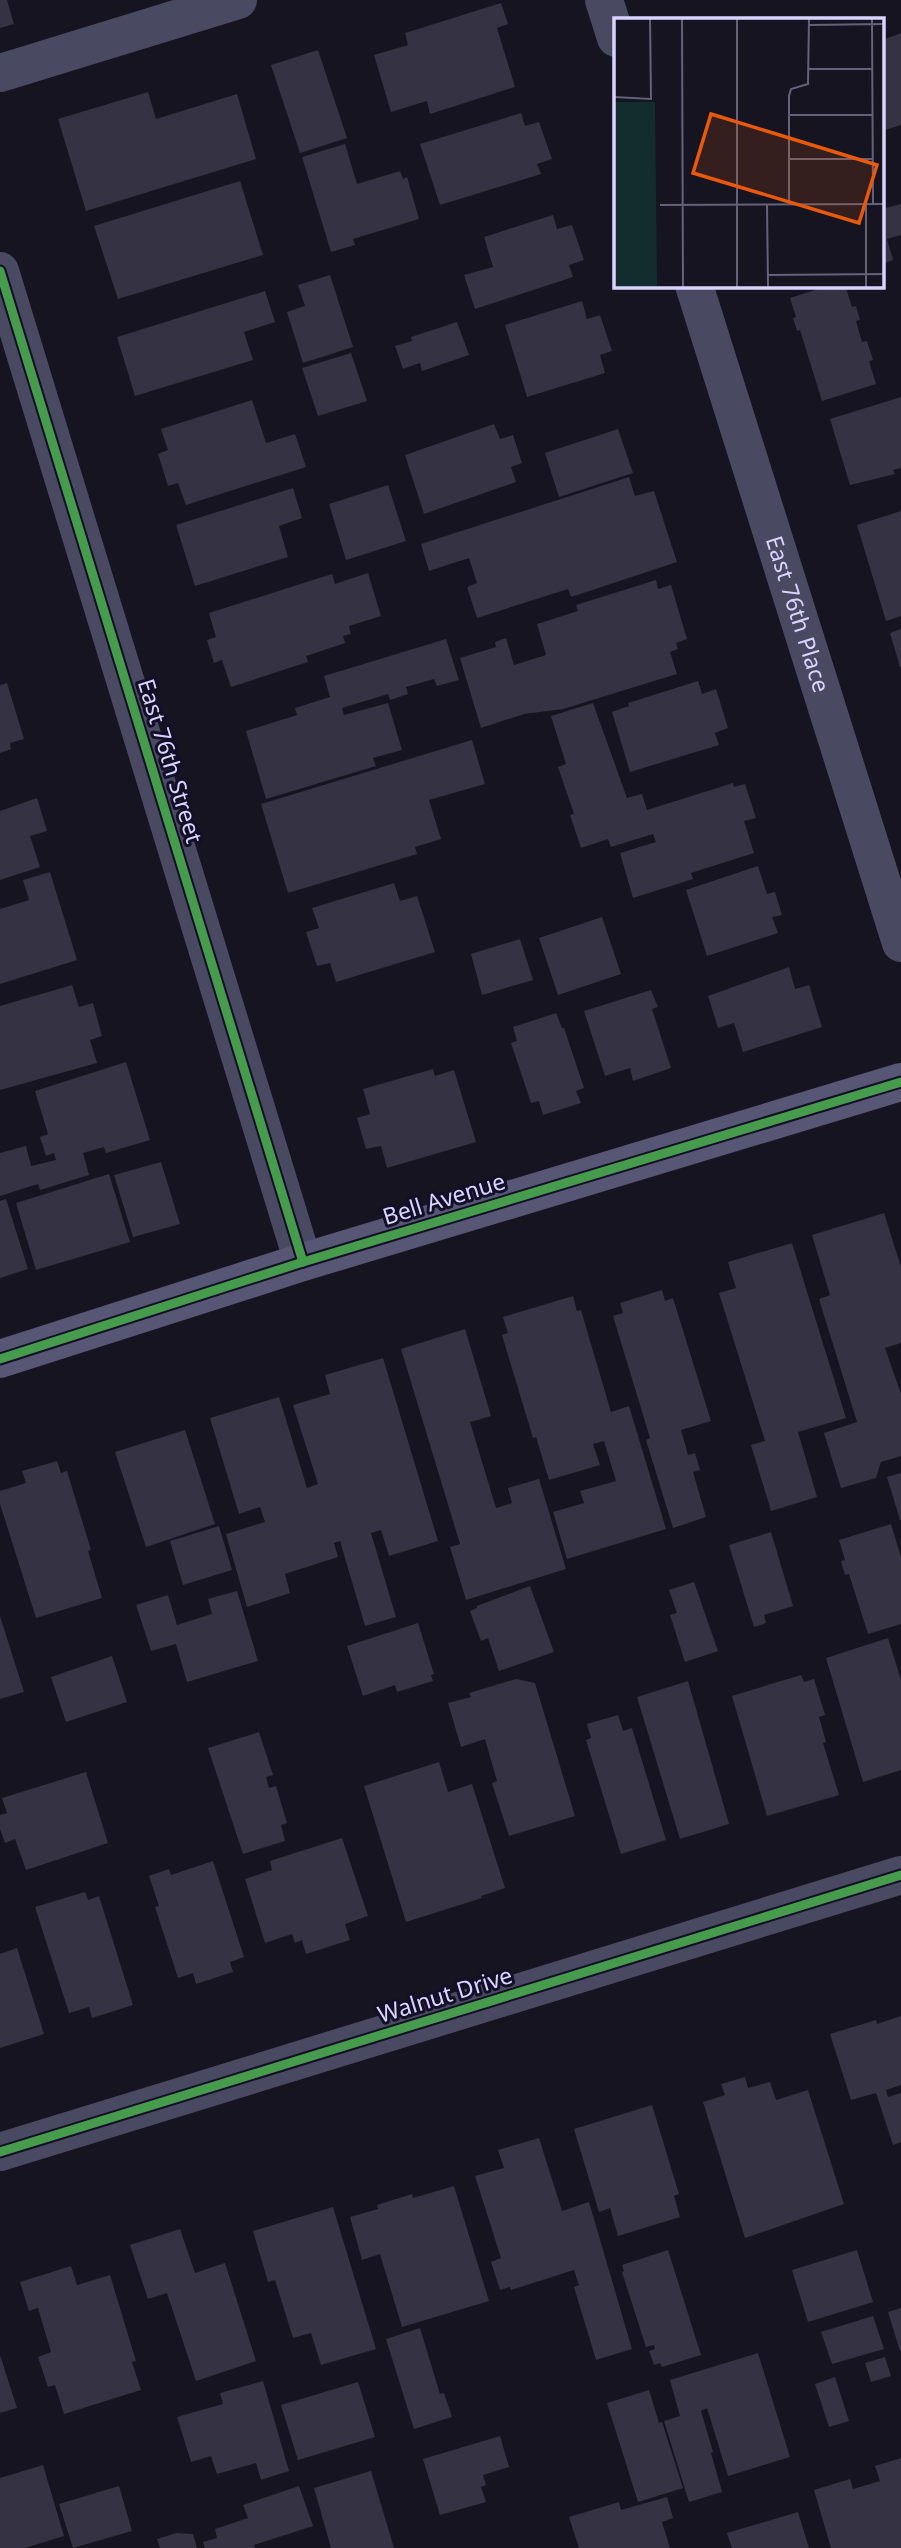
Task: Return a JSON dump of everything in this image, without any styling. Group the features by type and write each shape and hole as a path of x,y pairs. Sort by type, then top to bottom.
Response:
{"street":[{"path":"0,73 238,0"},
{"path":"604,0 614,32"},
{"name":"East 76th Street","path":"0,271 303,1262"},
{"name":"East 76th Place","path":"695,287 901,943"},
{"name":"Bell Avenue","path":"0,1359 303,1262 901,1082"},
{"name":"Walnut Drive","path":"0,2152 901,1875"}],"building":[{"path":"0,0 7,0 14,24 0,28"},
{"path":"501,3 508,24 497,28 515,87 430,114 427,101 391,112 374,55 408,45 405,33"},
{"path":"901,33 901,125 884,130 884,39"},
{"path":"318,50 347,138 300,153 271,65"},
{"path":"148,92 156,119 237,94 256,159 86,211 58,119"},
{"path":"521,113 525,126 539,122 552,159 537,164 541,174 440,205 420,144"},
{"path":"345,144 357,184 400,171 403,179 407,177 419,219 353,239 355,245 331,252 302,157"},
{"path":"240,181 263,255 118,299 94,226"},
{"path":"901,204 901,235 887,239 893,260 884,263 884,208"},
{"path":"553,215 557,229 572,225 584,260 569,265 573,277 475,309 464,275 493,267 484,237"},
{"path":"330,275 353,347 303,363 287,312 305,306 298,285"},
{"path":"825,287 846,287 852,307 856,306 860,320 856,321 862,342 867,341 873,360 869,361 876,384 822,401 800,330 797,331 790,298"},
{"path":"265,291 275,322 244,332 253,360 135,396 117,337"},
{"path":"582,301 587,319 600,315 612,351 600,355 605,373 527,397 505,325"},
{"path":"457,322 469,355 422,371 420,363 403,369 395,346 412,341 411,337"},
{"path":"351,353 367,401 318,416 302,368"},
{"path":"901,397 901,468 893,470 895,474 850,485 830,419"},
{"path":"252,400 266,443 295,434 306,467 186,505 178,483 168,486 158,454 168,450 161,429"},
{"path":"494,424 500,439 513,435 522,463 511,467 516,482 424,514 405,455"},
{"path":"618,429 633,473 559,497 545,453"},
{"path":"629,477 635,496 654,491 677,562 571,597 568,589 477,618 467,587 477,583 469,558 429,571 421,544"},
{"path":"388,485 406,541 346,560 329,504"},
{"path":"293,488 302,518 279,526 288,557 195,586 176,525"},
{"path":"901,511 901,616 886,621 857,525"},
{"path":"368,573 381,616 349,626 351,634 343,636 345,643 306,656 308,662 231,687 222,660 214,663 207,640 216,637 209,613 332,574 335,584"},
{"path":"656,580 658,589 671,585 687,639 676,643 678,649 670,652 677,674 563,709 524,714 481,728 460,658 496,647 495,642 506,638 514,665 546,655 537,624 578,611 576,605"},
{"path":"901,629 901,667 900,667 890,633"},
{"path":"446,639 459,680 437,686 434,679 406,687 408,694 390,700 388,694 342,708 344,715 388,703 402,750 373,758 376,766 266,799 246,731 297,715 295,708 330,697 324,676"},
{"path":"698,681 702,694 716,689 728,728 715,733 719,745 630,772 612,712 629,706 628,703"},
{"path":"7,683 24,739 10,743 11,749 0,753 0,685"},
{"path":"593,703 627,798 642,794 647,810 733,783 734,787 745,784 756,818 744,821 754,853 691,873 693,879 633,898 620,853 656,842 653,834 611,847 608,839 581,848 570,815 574,814 558,767 566,764 551,716"},
{"path":"472,740 485,784 429,800 441,839 415,847 417,854 288,893 261,804"},
{"path":"37,798 47,831 30,836 40,867 0,880 0,811"},
{"path":"758,866 767,894 775,892 782,915 772,917 778,933 707,956 686,890"},
{"path":"50,872 77,960 0,984 0,909 29,900 23,880"},
{"path":"394,883 400,901 417,896 435,952 336,982 330,963 317,966 306,932 319,928 312,908"},
{"path":"602,917 621,974 558,995 539,938"},
{"path":"520,939 533,980 482,995 471,954"},
{"path":"789,967 795,989 809,985 822,1027 743,1052 734,1023 718,1028 708,996"},
{"path":"72,985 79,1007 93,1003 102,1036 90,1040 97,1063 0,1090 0,1006"},
{"path":"651,990 658,1007 652,1009 671,1068 633,1081 630,1068 605,1076 584,1011"},
{"path":"556,1013 564,1028 584,1088 576,1091 581,1103 543,1115 539,1101 531,1103 511,1043 517,1041 513,1027"},
{"path":"126,1062 150,1140 106,1153 104,1147 83,1153 89,1175 40,1190 38,1184 0,1196 0,1153 26,1146 31,1166 56,1160 54,1153 46,1156 40,1137 48,1134 35,1091"},
{"path":"433,1069 435,1076 454,1070 476,1142 387,1168 381,1146 366,1149 357,1118 370,1114 363,1089"},
{"path":"161,1162 180,1224 133,1237 114,1175"},
{"path":"109,1174 130,1242 36,1270 16,1203"},
{"path":"6,1199 28,1269 0,1278 0,1201"},
{"path":"884,1213 901,1267 901,1343 885,1348 901,1394 901,1456 881,1462 876,1478 841,1488 824,1433 857,1422 819,1299 830,1295 812,1235"},
{"path":"792,1243 846,1418 798,1432 817,1497 771,1511 751,1445 765,1441 719,1293 736,1288 728,1262"},
{"path":"662,1290 665,1301 673,1298 711,1421 681,1430 688,1455 695,1453 700,1470 693,1472 706,1517 673,1528 646,1440 650,1438 613,1316 623,1313 620,1303"},
{"path":"573,1296 577,1311 581,1310 611,1412 629,1406 666,1529 567,1559 553,1512 584,1503 580,1491 616,1481 604,1441 593,1444 600,1465 549,1480 536,1437 533,1438 502,1335 508,1333 503,1317"},
{"path":"465,1329 491,1416 470,1422 496,1508 512,1503 508,1488 539,1479 566,1569 466,1600 450,1547 460,1544 401,1349"},
{"path":"383,1358 438,1541 389,1556 381,1530 371,1533 396,1617 365,1626 340,1541 334,1543 338,1557 285,1574 290,1593 247,1607 226,1534 265,1522 260,1507 239,1514 210,1418 279,1397 307,1488 318,1484 293,1405 330,1394 325,1375"},
{"path":"185,1430 215,1524 146,1547 115,1452"},
{"path":"57,1461 61,1473 67,1471 91,1550 88,1551 102,1598 36,1618 0,1504 0,1491 26,1483 22,1471"},
{"path":"901,1473 901,1520 900,1520 887,1477"},
{"path":"891,1524 901,1557 901,1624 868,1634 849,1574 845,1575 841,1561 845,1560 839,1540"},
{"path":"219,1526 232,1570 183,1585 170,1541"},
{"path":"771,1532 793,1606 764,1615 766,1623 754,1627 729,1545"},
{"path":"694,1582 718,1651 685,1662 670,1615 677,1613 669,1590"},
{"path":"530,1586 554,1652 499,1671 488,1638 481,1641 470,1611"},
{"path":"237,1591 258,1661 187,1682 176,1644 151,1651 136,1605 168,1595 177,1625 212,1614 208,1599"},
{"path":"0,1616 24,1692 0,1699"},
{"path":"418,1623 434,1674 431,1675 433,1681 397,1692 395,1685 363,1696 347,1646"},
{"path":"888,1638 901,1680 901,1770 863,1782 826,1658"},
{"path":"112,1656 127,1702 66,1722 51,1677"},
{"path":"801,1675 804,1682 814,1679 825,1715 819,1717 826,1742 823,1743 839,1795 767,1816 732,1696"},
{"path":"516,1679 535,1683 575,1816 509,1836 492,1783 497,1781 485,1739 461,1747 448,1703 471,1697 469,1693"},
{"path":"688,1681 729,1824 680,1839 637,1697"},
{"path":"618,1715 623,1731 632,1728 666,1840 621,1854 586,1740 591,1738 587,1724"},
{"path":"259,1732 273,1775 266,1777 269,1788 276,1786 287,1823 281,1825 285,1841 243,1854 208,1748"},
{"path":"439,1762 448,1792 472,1784 505,1888 406,1922 364,1786"},
{"path":"86,1772 108,1843 26,1870 15,1839 5,1843 0,1829 0,1815 7,1813 2,1798"},
{"path":"342,1838 368,1916 345,1924 350,1940 306,1954 302,1940 295,1943 292,1934 265,1943 245,1879 272,1870 270,1861"},
{"path":"213,1861 244,1957 230,1962 233,1972 196,1984 193,1973 178,1978 155,1907 159,1906 149,1876 169,1869 171,1875"},
{"path":"85,1892 88,1900 99,1896 133,2005 92,2018 89,2007 69,2013 35,1907"},
{"path":"17,1948 44,2034 0,2048 0,1954"},
{"path":"901,2016 901,2085 886,2090 888,2097 901,2093 901,2142 893,2145 876,2093 851,2100 830,2034 876,2020 877,2024"},
{"path":"745,2077 748,2088 770,2082 776,2100 808,2090 844,2204 745,2238 703,2102 725,2095 721,2084"},
{"path":"652,2105 679,2194 674,2196 680,2217 618,2236 610,2208 599,2212 574,2129"},
{"path":"539,2138 562,2211 589,2202 632,2349 596,2360 574,2287 579,2285 574,2270 511,2290 510,2287 500,2290 491,2262 501,2258 475,2176 504,2168 498,2150"},
{"path":"454,2186 489,2301 402,2327 380,2254 362,2260 350,2217 378,2209 377,2205 412,2194 413,2198"},
{"path":"333,2207 376,2349 321,2365 311,2333 293,2338 275,2280 268,2282 253,2231"},
{"path":"180,2229 195,2273 225,2263 256,2361 196,2381 167,2293 148,2299 130,2245"},
{"path":"668,2250 701,2355 662,2367 660,2363 654,2365 649,2351 655,2349 654,2345 646,2347 622,2265"},
{"path":"857,2250 873,2302 808,2322 792,2270"},
{"path":"71,2266 77,2285 110,2275 136,2361 132,2362 141,2390 64,2414 55,2385 48,2387 38,2357 51,2352 38,2308 29,2311 20,2282"},
{"path":"901,2308 901,2351 900,2351 888,2312"},
{"path":"873,2316 884,2349 832,2364 821,2332"},
{"path":"420,2328 440,2394 444,2393 452,2417 414,2429 386,2339"},
{"path":"758,2353 790,2457 728,2476 707,2408 701,2411 722,2492 689,2502 664,2421 680,2416 670,2380"},
{"path":"0,2355 17,2408 0,2413"},
{"path":"885,2357 891,2376 871,2382 865,2363"},
{"path":"835,2377 849,2421 829,2427 815,2384"},
{"path":"263,2381 289,2471 261,2480 256,2463 217,2474 211,2456 191,2462 177,2417 223,2404 220,2393"},
{"path":"358,2382 375,2437 298,2460 281,2405"},
{"path":"649,2390 683,2488 638,2502 607,2403"},
{"path":"500,2436 509,2467 483,2475 486,2485 481,2487 486,2502 440,2515 423,2459"},
{"path":"901,2458 901,2548 831,2548 814,2490 850,2479 853,2489 880,2481 875,2466"},
{"path":"43,2465 64,2536 25,2548 0,2548 0,2478"},
{"path":"371,2471 394,2548 331,2548 314,2488"},
{"path":"119,2486 132,2531 73,2548 59,2504"},
{"path":"299,2486 313,2526 254,2545 255,2548 205,2548 203,2542 217,2538 215,2529 248,2518 243,2505"},
{"path":"667,2497 673,2518 662,2522 670,2548 579,2548 569,2517 619,2502 621,2510"},
{"path":"798,2512 809,2548 732,2548 727,2533"},
{"path":"176,2533 193,2534 197,2548 160,2548 157,2539"}],"cycle path":[{"path":"0,271 303,1262"},
{"path":"0,1359 303,1262 901,1082"},
{"path":"0,2152 901,1875"}]}
